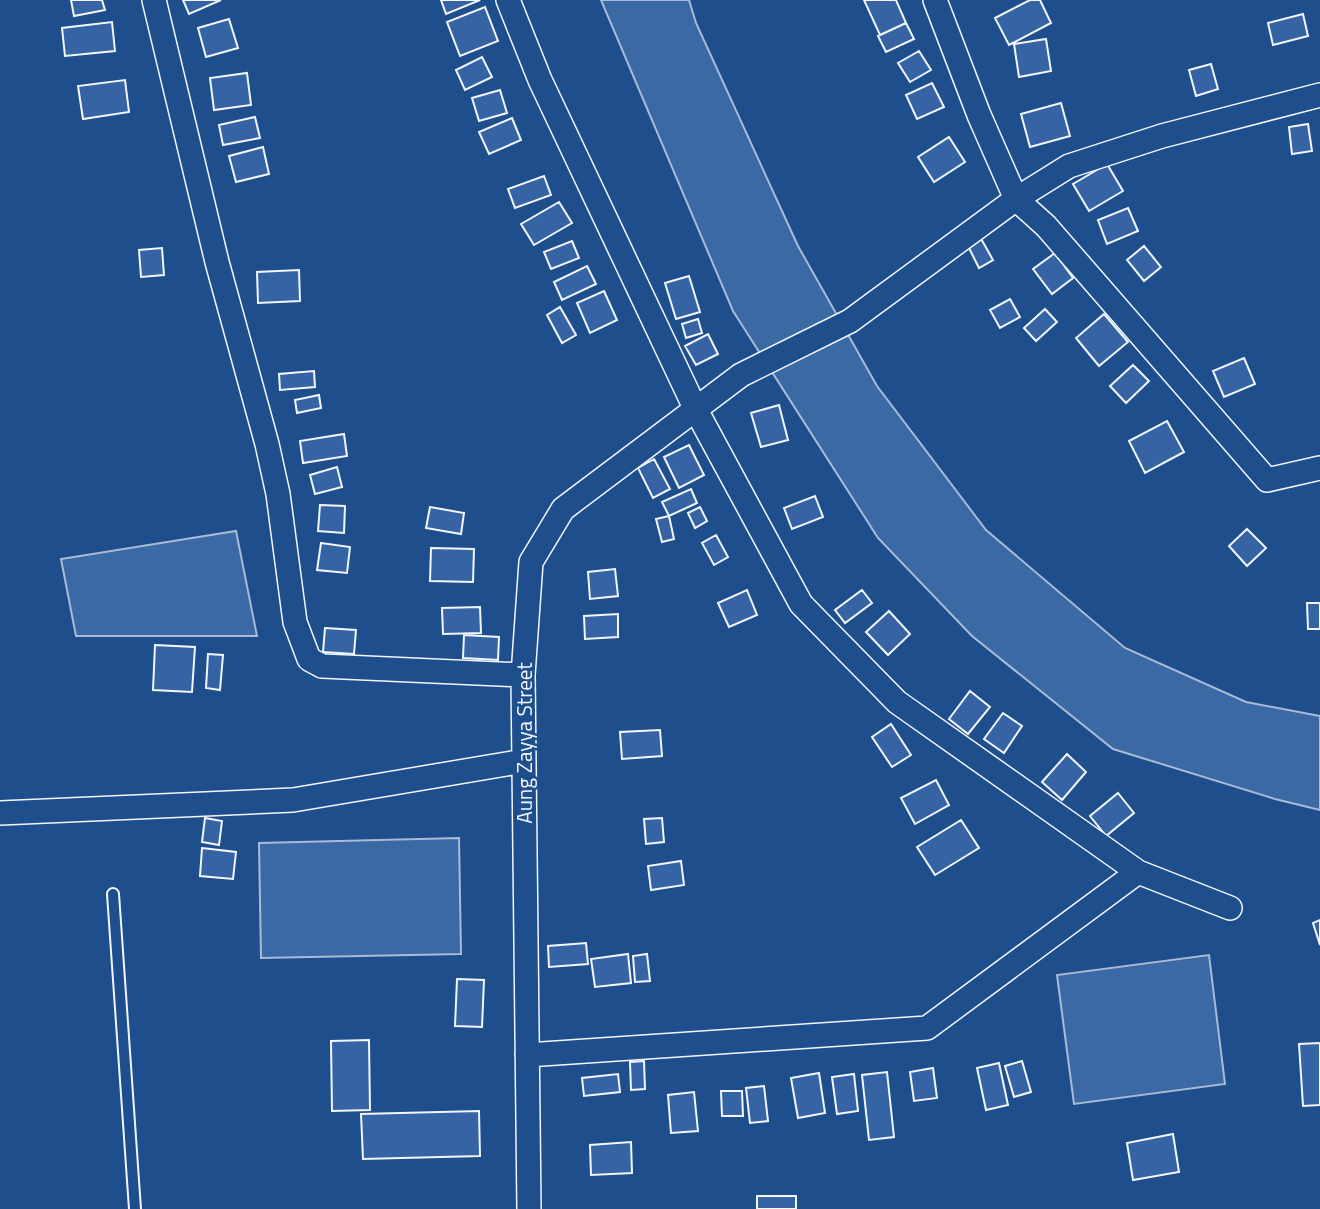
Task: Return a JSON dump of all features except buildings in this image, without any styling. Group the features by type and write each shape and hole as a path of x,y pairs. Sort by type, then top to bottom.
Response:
{"street":[{"path":"154,0 217,262 267,444 278,494 295,622 309,659 322,666 523,675"},
{"path":"508,0 540,80 696,410 801,604 897,702 1138,872 1230,908"},
{"path":"935,0 979,116 1016,199 1046,226 1267,480 1320,468"},
{"name":"Aung Zayya Street","path":"529,1209 523,675 531,562 563,509 741,375 850,321 1016,199 1069,166 1162,136 1320,95"},
{"path":"0,813 293,800 524,761"},
{"path":"527,1055 927,1028 1138,872"}],"lane":[{"path":"113,894 135,1209"}],"water":[{"path":"601,0 689,0 696,23 798,246 877,386 986,530 1125,648 1246,702 1320,716 1320,810 1275,799 1113,749 972,636 878,538 733,311"},
{"path":"236,531 257,636 76,636 61,559"},
{"path":"459,838 461,954 261,958 259,843"},
{"path":"1209,955 1225,1084 1074,1104 1057,975"}]}
